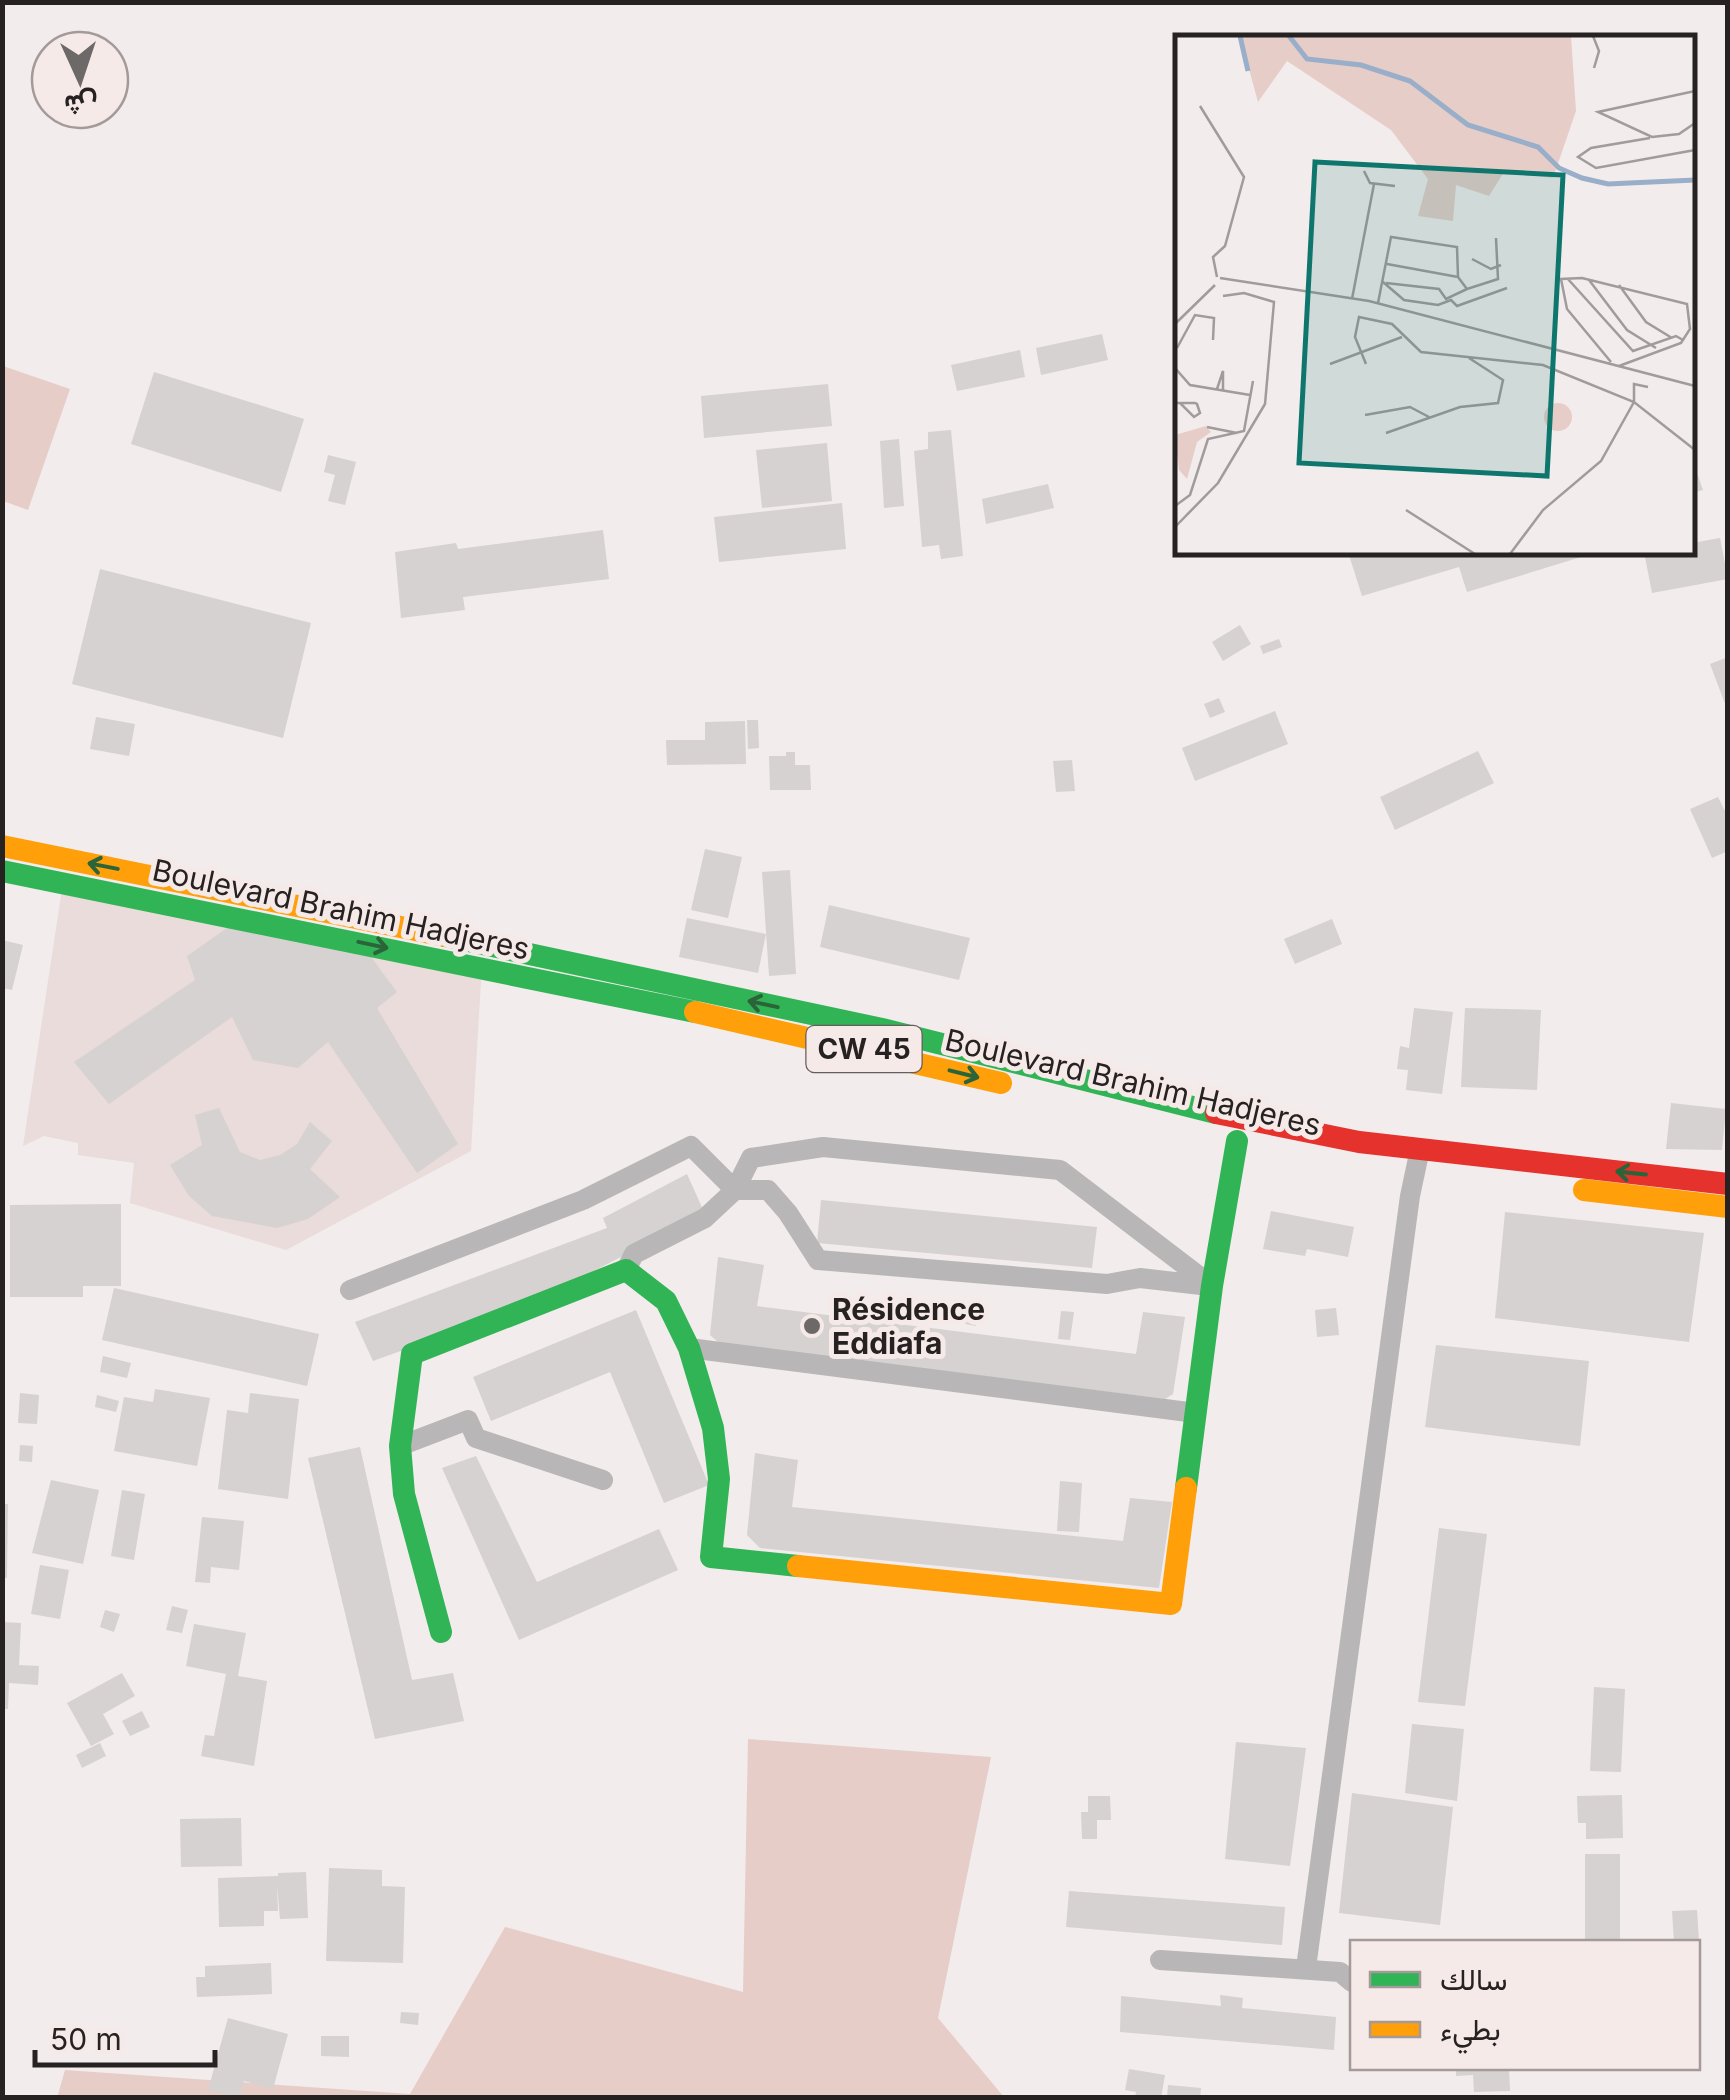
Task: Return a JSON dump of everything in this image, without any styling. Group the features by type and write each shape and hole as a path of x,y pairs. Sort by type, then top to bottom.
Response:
{"main road":[{"path":"2,846 283,901 882,1030 1239,1120 1360,1142 1418,1160 1728,1184"},
{"name":"Boulevard Brahim Hadjeres","path":"2,872 300,929 871,1051 1024,1089"},
{"name":"Boulevard Brahim Hadjeres","path":"1207,1134 1245,1143 1212,1286"},
{"name":"Boulevard Brahim Hadjeres","path":"1314,1156 1418,1160 1728,1207"},
{"path":"441,1632 404,1494 400,1446 412,1354 626,1270 666,1301 689,1348 712,1428 719,1479 711,1557 1171,1604 1212,1286"}],"street":[{"path":"350,1290 583,1200 691,1146 735,1190 768,1190 818,1260 1107,1284 1140,1278 1212,1286"},
{"path":"626,1270 634,1254 705,1218 735,1190 750,1158 823,1148 1060,1170 1212,1286"},
{"path":"1306,1968 1418,1160"},
{"path":"689,1348 1196,1413"},
{"path":"400,1446 468,1420 476,1438 602,1480"},
{"path":"1160,1960 1306,1968 1340,1972 1350,1980"}],"shaded area":[{"path":"3,366 70,389 28,510 3,501"},
{"path":"62,889 482,964 471,1151 286,1250 130,1203 134,1163 78,1155 78,1143 44,1136 23,1146"},
{"path":"748,1739 991,1757 938,2018 1004,2097 57,2098 65,2070 410,2094 505,1927 743,1992"}],"building":[{"path":"1102,334 1108,360 1041,375 1036,348"},
{"path":"1020,350 1025,377 957,391 951,365"},
{"path":"154,372 304,419 281,492 131,444"},
{"path":"828,384 832,426 704,438 701,396"},
{"path":"951,430 963,556 941,559 939,545 922,547 914,451 928,449 928,432"},
{"path":"899,439 904,506 884,508 880,441"},
{"path":"827,443 832,501 762,508 756,450"},
{"path":"328,455 356,462 345,505 328,501 335,475 324,472"},
{"path":"1695,467 1703,490 1695,492"},
{"path":"1048,484 1054,508 986,524 982,499"},
{"path":"842,503 846,549 719,562 714,517"},
{"path":"603,530 609,579 463,597 465,610 401,618 395,552 456,543 458,549"},
{"path":"1720,538 1728,579 1652,593 1645,555 1695,555 1695,542"},
{"path":"1349,555 1587,555 1467,592 1459,567 1362,596"},
{"path":"100,569 311,623 283,738 72,684"},
{"path":"1240,625 1251,644 1223,661 1212,642"},
{"path":"1279,639 1282,647 1263,654 1260,646"},
{"path":"1728,657 1728,709 1727,709 1710,664"},
{"path":"1219,698 1225,712 1210,718 1204,704"},
{"path":"1275,711 1288,744 1195,781 1182,748"},
{"path":"96,717 135,724 129,756 90,749"},
{"path":"747,720 758,720 759,748 748,749"},
{"path":"745,721 746,764 667,765 666,740 705,740 705,722"},
{"path":"1478,751 1494,783 1395,830 1380,797"},
{"path":"786,752 795,752 795,765 810,765 811,790 770,790 769,756 786,756"},
{"path":"1072,760 1075,791 1056,792 1053,761"},
{"path":"1718,797 1728,817 1728,851 1712,858 1690,809"},
{"path":"705,849 742,857 728,918 691,910"},
{"path":"790,870 796,974 769,976 762,872"},
{"path":"829,905 970,938 959,980 820,947"},
{"path":"687,918 766,934 758,973 679,957"},
{"path":"240,919 363,946 397,992 377,1008 458,1144 417,1173 328,1042 298,1068 253,1060 232,1017 109,1104 74,1062 195,980 187,956"},
{"path":"1332,919 1342,944 1295,964 1284,939"},
{"path":"2,940 23,945 12,990 2,988"},
{"path":"1414,1008 1453,1012 1442,1094 1406,1090 1408,1070 1397,1069 1400,1046 1409,1048"},
{"path":"1465,1008 1541,1010 1537,1090 1461,1087"},
{"path":"1671,1103 1726,1109 1722,1150 1666,1149"},
{"path":"219,1108 240,1152 260,1160 280,1155 297,1144 310,1122 332,1141 310,1169 340,1197 308,1219 277,1228 212,1216 189,1196 170,1165 202,1145 195,1115"},
{"path":"687,1174 705,1214 527,1305 373,1361 355,1322 607,1228 603,1218"},
{"path":"821,1200 1097,1227 1092,1268 817,1243"},
{"path":"121,1204 121,1286 83,1286 83,1297 10,1297 10,1205"},
{"path":"1271,1211 1354,1227 1348,1257 1307,1249 1305,1256 1263,1249"},
{"path":"1505,1212 1704,1233 1689,1342 1495,1318"},
{"name":"Résidence Eddiafa","path":"718,1257 764,1265 757,1306 1136,1354 1143,1312 1185,1317 1173,1394 1165,1399 719,1343 710,1335"},
{"path":"114,1288 319,1334 307,1386 102,1340"},
{"path":"969,1303 979,1305 976,1326 965,1324"},
{"path":"1336,1308 1339,1335 1317,1337 1315,1310"},
{"path":"636,1310 709,1485 664,1503 610,1372 491,1421 473,1377"},
{"path":"1061,1311 1074,1312 1070,1340 1058,1339"},
{"path":"1436,1345 1589,1361 1580,1446 1425,1427"},
{"path":"103,1356 131,1363 127,1378 100,1372"},
{"path":"155,1389 210,1398 197,1466 114,1451 124,1397 153,1402"},
{"path":"20,1393 39,1395 37,1424 18,1423"},
{"path":"250,1393 299,1399 288,1499 218,1489 227,1410 248,1413"},
{"path":"97,1395 119,1401 116,1412 95,1407"},
{"path":"20,1445 33,1446 32,1462 19,1461"},
{"path":"360,1447 412,1680 453,1673 464,1721 375,1739 308,1458"},
{"path":"755,1453 798,1460 792,1507 1123,1541 1130,1498 1172,1502 1159,1588 760,1548 747,1535"},
{"path":"476,1456 537,1582 659,1529 678,1570 519,1640 442,1468"},
{"path":"51,1480 99,1490 83,1564 32,1553"},
{"path":"1060,1481 1082,1483 1079,1532 1057,1531"},
{"path":"122,1490 145,1494 134,1560 111,1556"},
{"path":"2,1504 8,1504 7,1578 2,1578"},
{"path":"202,1517 244,1521 239,1570 211,1567 210,1583 195,1582"},
{"path":"1439,1528 1487,1534 1465,1706 1418,1702"},
{"path":"40,1565 69,1570 60,1619 31,1614"},
{"path":"172,1606 188,1610 182,1633 166,1630"},
{"path":"105,1610 120,1614 114,1632 100,1627"},
{"path":"2,1622 21,1623 19,1665 39,1666 38,1685 9,1683 8,1709 2,1709"},
{"path":"194,1624 246,1633 238,1676 267,1681 254,1766 201,1756 205,1735 214,1736 226,1674 186,1666"},
{"path":"122,1673 135,1696 103,1714 114,1734 91,1746 67,1703"},
{"path":"1594,1687 1625,1689 1621,1772 1590,1771"},
{"path":"142,1711 150,1727 130,1736 122,1721"},
{"path":"1412,1724 1464,1729 1457,1801 1405,1793"},
{"path":"1236,1742 1306,1748 1290,1866 1225,1859"},
{"path":"100,1743 106,1756 82,1768 76,1755"},
{"path":"1352,1793 1453,1807 1440,1925 1339,1913"},
{"path":"1622,1795 1623,1838 1586,1839 1586,1823 1578,1823 1577,1796"},
{"path":"1088,1796 1110,1796 1111,1820 1097,1820 1097,1839 1082,1839 1081,1812 1088,1812"},
{"path":"241,1818 242,1866 181,1867 180,1819"},
{"path":"1585,1854 1620,1854 1620,1940 1585,1940"},
{"path":"329,1868 382,1870 382,1886 405,1887 403,1963 326,1961"},
{"path":"306,1872 308,1918 280,1919 277,1885 278,1911 264,1911 264,1926 219,1927 218,1878"},
{"path":"1069,1891 1285,1907 1282,1945 1066,1927"},
{"path":"1697,1910 1699,1940 1674,1940 1672,1911"},
{"path":"271,1963 272,1994 197,1997 196,1977 205,1977 205,1966"},
{"path":"1220,1995 1243,1998 1242,2008 1336,2017 1334,2050 1120,2032 1121,1996 1221,2006"},
{"path":"401,2012 419,2013 418,2025 400,2023"},
{"path":"228,2018 288,2034 273,2089 244,2081 239,2098 208,2090"},
{"path":"321,2036 349,2036 349,2057 321,2056"},
{"path":"1129,2069 1165,2075 1161,2098 1135,2098 1136,2092 1125,2090"},
{"path":"1456,2070 1509,2070 1510,2091 1474,2092 1473,2075 1456,2076"},
{"path":"1168,2085 1201,2088 1200,2098 1167,2098"}],"traffic: fast":[{"path":"2,871 695,1012"},
{"path":"445,936 882,1029 1216,1113"},
{"path":"1186,1488 1212,1286 1237,1141"},
{"path":"441,1632 404,1494 400,1446 412,1354 626,1270 666,1301 689,1348 713,1428 719,1479 711,1557 798,1566"}],"traffic: slow":[{"path":"2,846 445,936"},
{"path":"695,1012 1001,1083"},
{"path":"1584,1190 1728,1207"},
{"path":"798,1566 1171,1604 1186,1488"}],"traffic: jam":[{"path":"1216,1113 1359,1142 1728,1184"}],"place":[{"name":"Résidence Eddiafa","path":"812,1326"}]}
